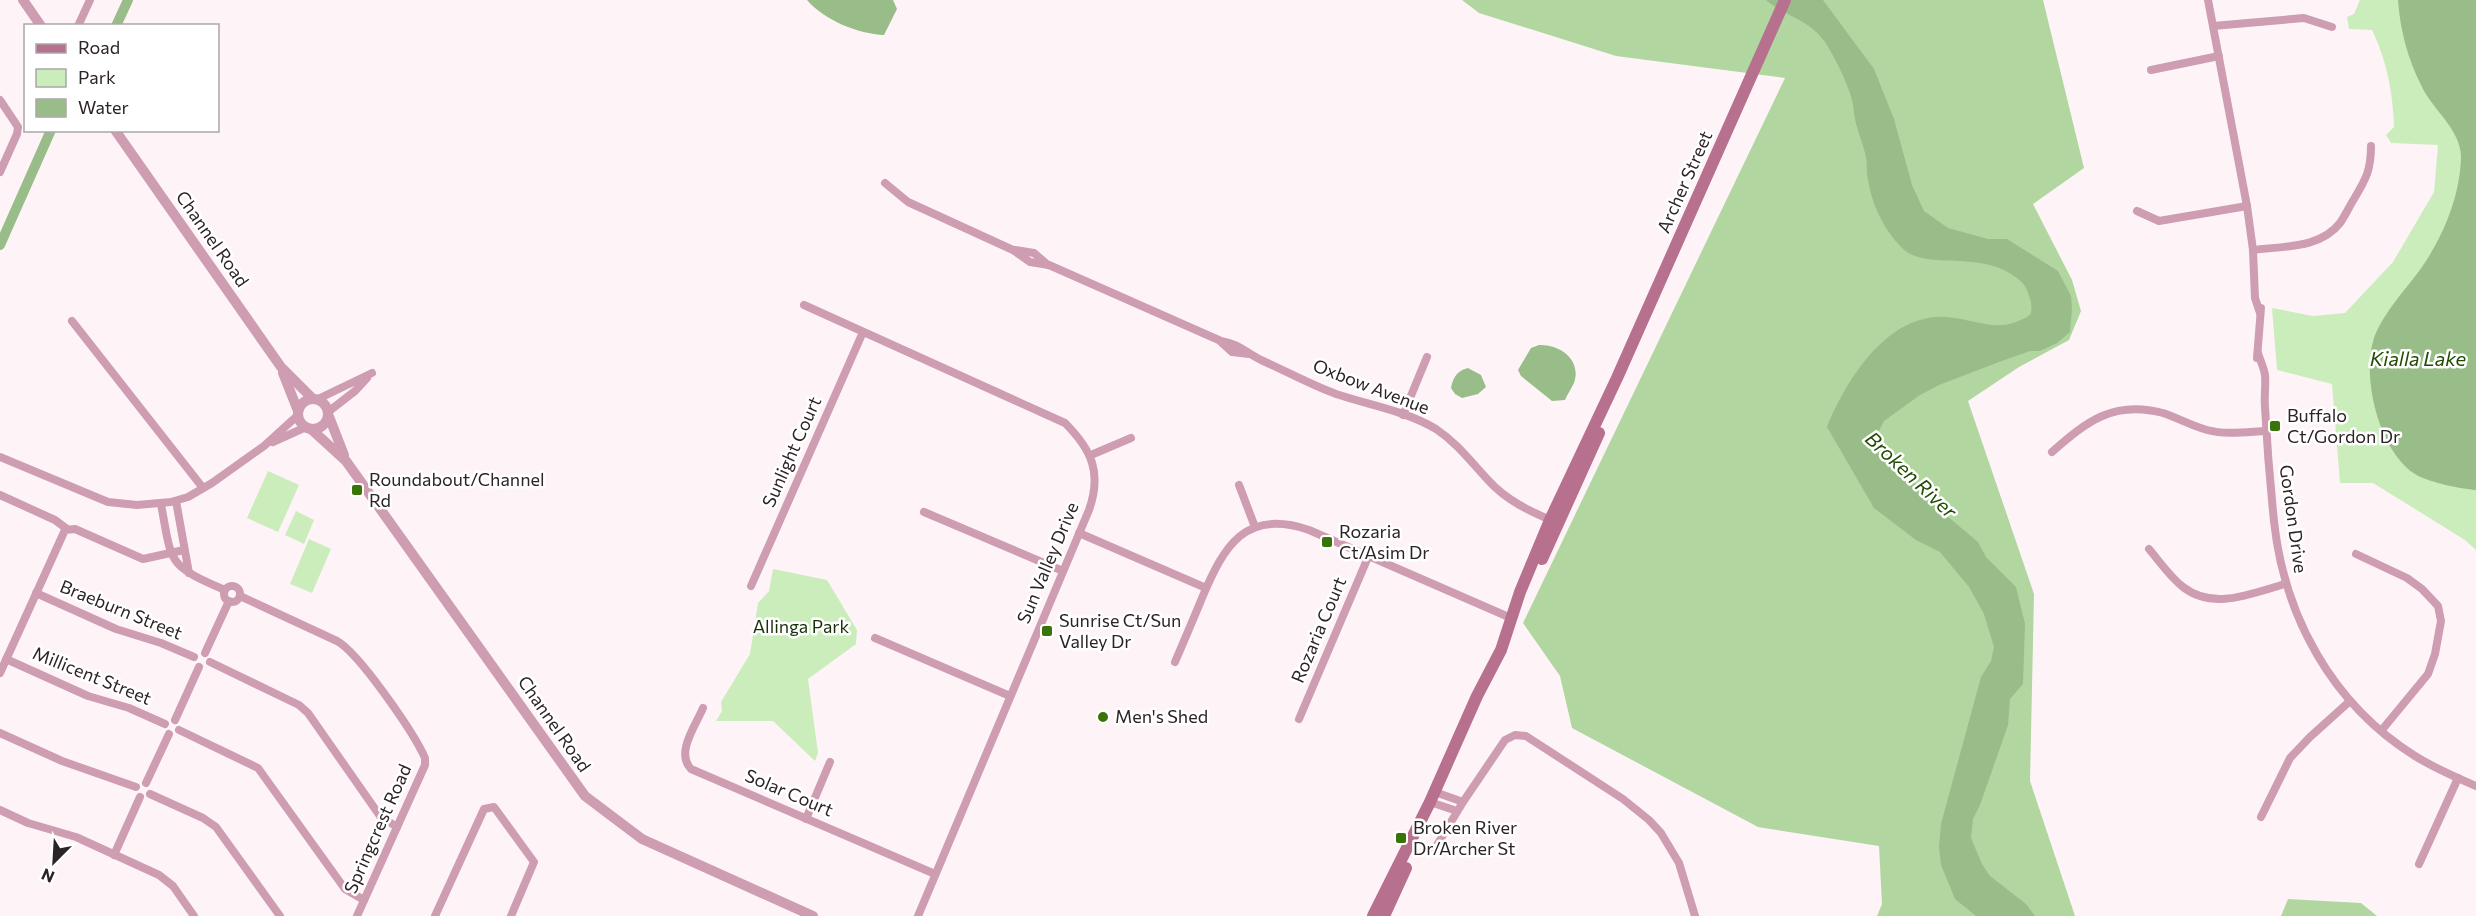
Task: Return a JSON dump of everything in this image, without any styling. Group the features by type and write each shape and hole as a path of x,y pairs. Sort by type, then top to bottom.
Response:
{"main road":[{"name":"Archer Street","path":"1373,916 1384,909 1477,696 1494,647 1512,616 1520,592 1555,522 1785,0"}],"street":[{"path":"23,0 40,24"},
{"path":"79,24 90,0"},
{"name":"Gordon Drive","path":"2208,0 2247,206 2253,250 2255,298 2260,313 2256,363 2263,387 2276,538 2285,584 2296,616 2314,652 2350,701 2381,730 2414,755 2476,786"},
{"path":"2213,26 2304,18 2332,27"},
{"path":"2151,70 2218,56"},
{"path":"0,100 18,127 18,134 0,172"},
{"name":"Channel Road","path":"116,132 281,367 315,399"},
{"path":"2253,250 2310,243 2328,235 2339,224 2363,184 2371,166 2371,147"},
{"name":"Oxbow Avenue","path":"885,183 908,202 1013,249 1030,262 1049,265 1221,342 1232,352 1250,355 1334,393 1403,415 1436,429 1458,447 1509,499 1555,522"},
{"path":"2137,211 2159,220 2247,206"},
{"name":"Sun Valley Drive","path":"804,305 1065,423 1082,440 1091,455 1095,484 1092,500 918,916"},
{"path":"72,321 203,488"},
{"name":"Sunlight Court","path":"751,586 863,332"},
{"path":"1403,415 1427,357"},
{"name":"Channel Road","path":"281,367 298,413"},
{"path":"0,457 108,502 137,505 160,504 188,497 264,446 298,413 305,400 315,399 372,373 355,391 328,413"},
{"path":"264,446 308,428 325,424 328,413 324,402 315,399"},
{"path":"2052,452 2097,417 2128,410 2148,410 2205,429 2226,433 2266,431"},
{"path":"298,413 308,428"},
{"name":"Channel Road","path":"328,413 346,461"},
{"name":"Channel Road","path":"308,428 346,461 585,796 642,839 813,916"},
{"path":"1091,455 1131,438"},
{"path":"1239,485 1255,527"},
{"path":"0,495 55,520 67,529 75,530 143,559 184,550"},
{"path":"176,501 189,573"},
{"path":"160,504 170,553 176,564 189,573 225,590 234,586 238,589 240,596 237,600 229,601"},
{"path":"924,512 1063,570"},
{"path":"1175,662 1216,563 1231,543 1255,527 1289,523 1512,616"},
{"path":"0,673 63,532 67,529"},
{"path":"1079,533 1206,588"},
{"path":"2149,549 2184,588 2206,598 2228,600 2285,584"},
{"path":"2356,554 2407,578 2422,589 2438,606 2441,621 2436,654 2428,674 2381,730"},
{"name":"Rozaria Court","path":"1299,719 1369,555"},
{"path":"225,590 229,601"},
{"name":"Braeburn Street","path":"36,593 116,629 161,643 194,657"},
{"name":"Springcrest Road","path":"240,596 337,640 348,648 363,665 425,758 425,765 357,916"},
{"path":"205,652 229,601"},
{"path":"875,638 1010,696"},
{"path":"199,652 205,652 210,662 206,667 199,667 194,662 194,657 199,652"},
{"name":"Millicent Street","path":"6,659 88,696 129,708 165,724"},
{"path":"210,662 299,705 308,713 380,816 397,827"},
{"path":"175,720 199,667"},
{"path":"2261,817 2290,758 2350,701"},
{"name":"Solar Court","path":"703,708 684,757 688,766 696,772 935,874"},
{"path":"170,719 175,720 180,725 179,730 174,734 169,734 165,731 165,724 170,719"},
{"path":"179,730 258,768 345,888 364,900"},
{"path":"0,733 62,761 136,787"},
{"path":"146,783 169,734"},
{"path":"1434,850 1457,811 1505,740 1515,735 1530,737 1623,799 1649,820 1671,848 1679,863 1695,916"},
{"path":"806,819 830,762"},
{"path":"2419,864 2458,778"},
{"path":"136,787 146,783"},
{"path":"146,783 150,788 150,794"},
{"path":"136,787 136,794 140,797 147,797 150,794"},
{"path":"150,794 203,818 216,827 280,916"},
{"path":"114,855 140,797"},
{"path":"1433,797 1463,802"},
{"path":"1433,797 1457,811"},
{"path":"435,916 484,809 494,807 534,862 511,916"},
{"path":"0,810 28,823 76,837 165,879 194,916"}],"green space":[{"path":"2360,0 2476,0 2476,550 2465,540 2373,483 2340,483 2332,384 2277,370 2272,308 2313,316 2345,313 2393,262 2434,192 2438,145 2391,143 2386,135 2394,127 2391,90 2382,54 2372,30 2349,29 2347,17 2354,14"},
{"path":"268,471 299,485 278,532 247,518"},
{"path":"296,511 314,520 304,544 285,535"},
{"path":"309,539 331,549 312,593 290,584"},
{"name":"Allinga Park","path":"773,569 827,580 857,630 856,644 808,679 818,753 815,761 773,721 716,721 722,711 721,702 750,654 758,603 769,591"}],"shaded area":[{"path":"1462,0 2043,0 2084,168 2033,204 2072,280 2081,311 2069,340 2019,367 1968,401 2034,594 2030,781 2075,916 1877,916 1882,904 1879,846 1758,827 1572,728 1560,676 1523,623 1785,78 1616,56 1479,13"},
{"path":"2288,899 2361,903 2377,916 2281,916"}],"water":[{"path":"807,0 893,0 897,9 884,35 874,34 853,29 832,20"},
{"path":"1766,0 1823,0 1874,69 1894,119 1912,185 1924,211 1948,228 1988,239 2007,239 2058,271 2071,296 2070,332 2057,343 2040,351 2030,351 1999,362 1939,385 1920,395 1884,421 1875,439 1879,453 1908,481 1913,481 1947,516 1978,542 1986,557 2016,587 2025,624 2023,684 2010,699 2008,725 1973,819 1971,838 1990,876 2026,904 2035,916 1976,916 1955,899 1941,865 1939,847 1941,824 1981,677 1991,661 1994,647 1984,614 1969,587 1940,552 1916,540 1874,508 1827,427 1845,389 1858,370 1888,337 1906,325 1926,318 1947,317 1989,325 2009,324 2030,315 2030,299 2023,283 2003,270 1988,264 1925,259 1912,255 1902,248 1884,225 1872,199 1867,177 1866,156 1856,124 1852,100 1833,55 1812,28"},
{"name":"Kialla Lake","path":"2398,0 2476,0 2476,490 2427,480 2402,463 2383,431 2372,392 2370,372 2374,338 2389,310 2430,255 2444,228 2458,186 2461,157 2460,147 2452,129 2427,96 2413,66 2403,34"},
{"path":"1547,345 1561,351 1567,355 1575,367 1574,383 1565,400 1552,401 1521,376 1518,370 1531,348"},
{"path":"1468,368 1481,375 1486,387 1478,394 1462,398 1451,388 1456,375"}],"waterway":[{"path":"117,24 128,0"},
{"path":"0,245 50,132"}],"place":[{"name":"Buffalo Ct/Gordon Dr","path":"2275,426"},
{"name":"Roundabout/Channel Rd","path":"357,490"},
{"name":"Rozaria Ct/Asim Dr","path":"1327,542"},
{"name":"Sunrise Ct/Sun Valley Dr","path":"1047,631"},
{"name":"Men's Shed","path":"1103,717"},
{"name":"Broken River Dr/Archer St","path":"1401,838"}],"water label":[{"name":"Broken River","path":"1911,475"}]}
